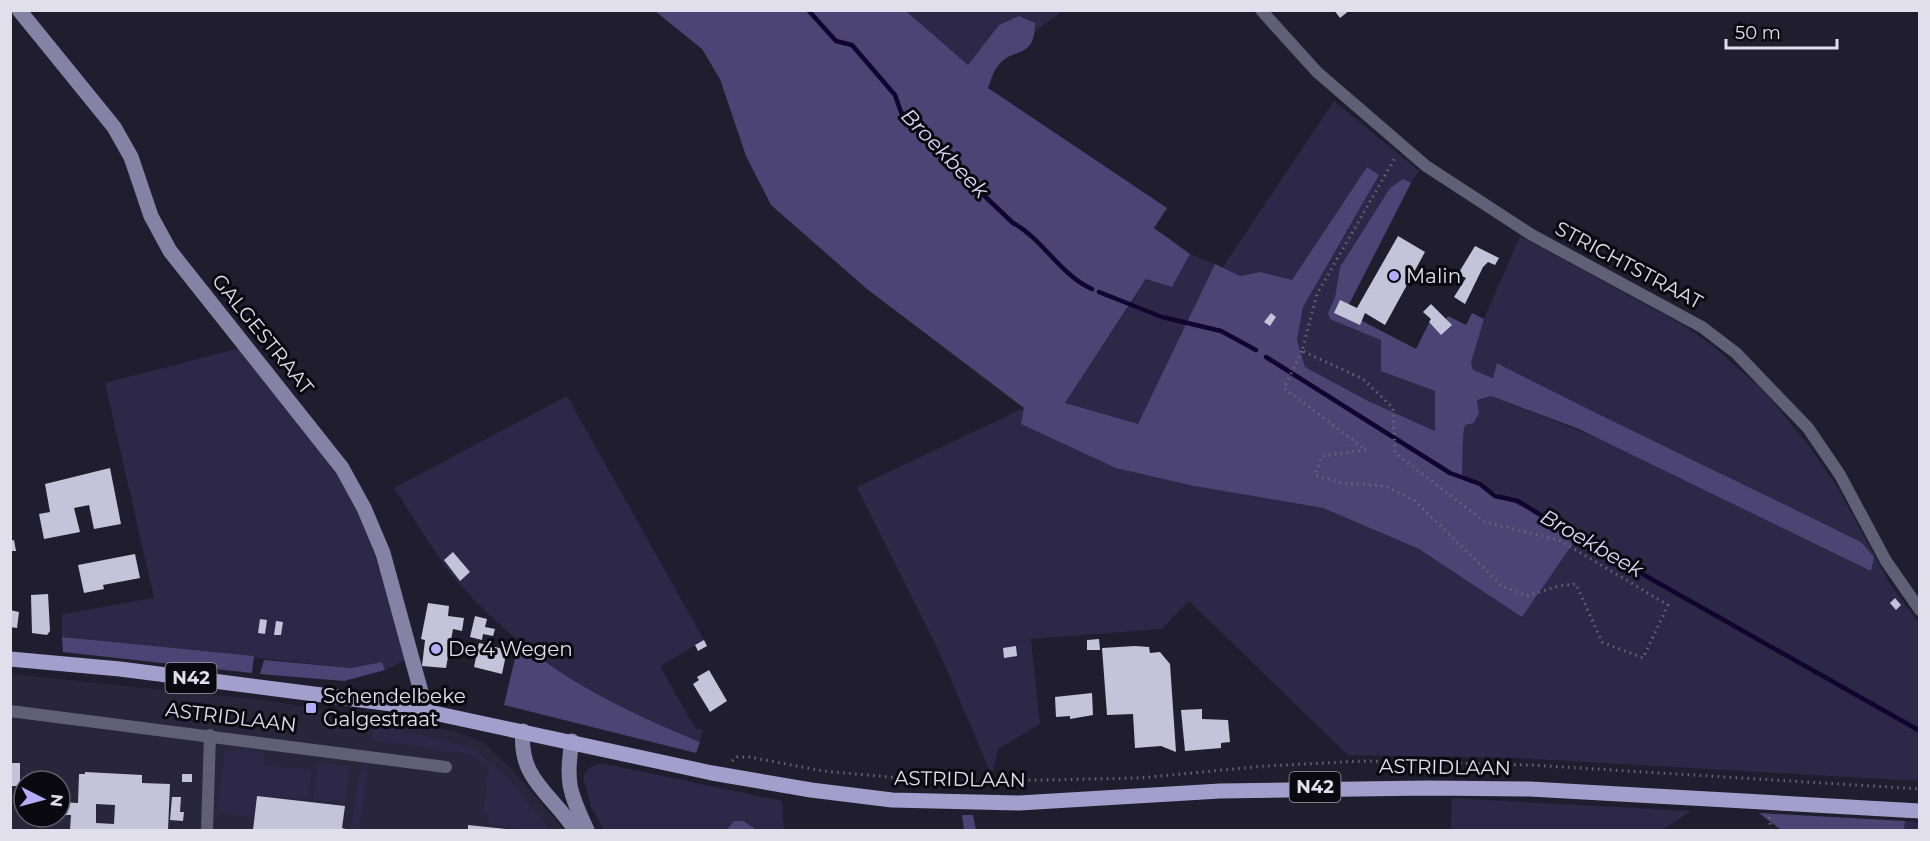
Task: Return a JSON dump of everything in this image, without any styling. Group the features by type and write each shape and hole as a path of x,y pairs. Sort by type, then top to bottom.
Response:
{"main road":[{"name":"ASTRIDLAAN","path":"10,659 120,669 426,710 712,773 811,790 903,800 1019,803 1220,791 1530,789 1920,811"}],"street":[{"name":"GALGESTRAAT","path":"19,10 114,127 131,157 151,216 170,251 342,468 364,508 383,553 426,710"},
{"name":"STRICHTSTRAAT","path":"1261,10 1317,72 1426,166 1532,235 1702,327 1736,353 1772,387 1814,436 1845,484 1886,561 1920,610"},
{"name":"ASTRIDLAAN","path":"10,711 446,767"},
{"path":"523,731 521,751 525,765 575,831"},
{"path":"207,831 210,735"},
{"path":"572,741 567,776 573,802 587,831"}],"path":[{"path":"1302,351 1363,379 1393,408 1395,453 1485,522 1559,540 1668,605 1643,658 1602,642 1576,584 1558,586 1527,596 1502,586 1415,501 1385,486 1342,483 1315,475 1322,456 1366,450 1284,388 1302,351 1317,294 1402,146"}],"shaded area":[{"path":"655,11 906,11 968,65 999,25 1019,16 1035,23 1031,43 1027,48 1004,60 995,71 988,88 1167,208 1154,228 1190,254 1172,287 1146,279 1065,403 1138,424 1215,264 1240,276 1260,272 1292,280 1367,167 1379,175 1303,307 1297,340 1305,367 1368,401 1435,431 1435,391 1381,371 1381,340 1330,319 1328,313 1335,297 1340,267 1390,188 1403,179 1411,183 1345,312 1416,349 1429,323 1441,329 1448,316 1466,325 1472,313 1484,319 1471,363 1473,370 1493,378 1497,363 1861,542 1874,557 1871,571 1579,429 1491,396 1477,400 1479,413 1474,423 1465,425 1462,475 1578,536 1522,617 1419,549 1323,508 1194,486 1116,468 1021,424 1024,408 867,289 771,205 746,156 720,79 702,49"},
{"path":"906,11 1063,11 1035,31 1035,23 999,25 968,65"},
{"path":"1334,101 1419,171 1411,183 1403,179 1390,188 1340,267 1335,297 1328,313 1382,340 1382,371 1435,391 1435,432 1368,401 1305,367 1297,340 1303,307 1378,174 1367,168 1292,281 1260,272 1240,276 1222,268"},
{"path":"1520,236 1685,326 1713,346 1764,391 1809,446 1838,488 1891,586 1919,623 1919,781 1515,758 1348,755 1189,601 1162,629 1031,639 1040,724 998,749 992,776 936,645 857,487 1024,408 1194,486 1323,508 1419,549 1577,536 1462,475 1464,425 1474,423 1479,413 1477,400 1491,396 1861,542 1497,363 1493,378 1473,370 1471,363 1484,319"},
{"path":"1190,254 1215,264 1138,425 1065,403 1147,279 1172,287"},
{"path":"240,348 305,429 350,495 375,551 406,660 385,670 382,662 351,668 62,637 62,614 154,598 105,383"},
{"path":"567,396 704,640 660,666 695,728 703,730 700,742 600,695 569,677 510,634 483,609 449,571 394,488"},
{"path":"62,637 254,656 252,673 63,652"},
{"path":"519,641 582,686 700,742 696,753 504,705"},
{"path":"264,660 351,668 382,662 385,670 344,681 260,674"},
{"path":"10,674 270,701 454,731 483,742 513,770 564,830 11,830"},
{"path":"373,723 474,748 509,779 550,830 518,830 488,824 489,815 483,814 489,767 470,755 372,740"},
{"path":"240,748 264,752 264,765 312,769 308,799 257,796 254,817 217,813 224,753"},
{"path":"318,761 350,766 345,803 313,800"},
{"path":"368,762 360,830 351,830 359,774"},
{"path":"601,763 782,801 784,830 757,830 743,821 734,821 727,830 604,830 591,807 583,777 589,768"},
{"path":"1452,798 1691,811 1663,830 1451,830"},
{"path":"1759,813 1905,821 1904,830 1781,830"},
{"path":"962,815 973,815 976,830 964,830"},
{"path":"734,821 743,821 757,830 727,830"},
{"path":"1905,821 1919,822 1919,830 1904,830"}],"building":[{"path":"1334,10 1350,10 1340,18"},
{"name":"Malin","path":"1398,236 1425,252 1385,325 1365,313 1360,325 1334,313 1340,300 1357,308"},
{"path":"1475,246 1499,258 1495,265 1488,262 1483,267 1465,304 1454,297 1466,278 1458,274"},
{"path":"1431,304 1452,325 1441,335 1429,322 1431,319 1423,312"},
{"path":"1271,313 1276,317 1270,326 1264,322"},
{"path":"110,468 121,524 94,529 89,505 74,508 80,532 44,539 39,514 50,512 45,484"},
{"path":"14,540 16,551 10,551 10,541"},
{"path":"453,552 470,572 460,581 444,560"},
{"path":"135,554 140,578 103,585 104,589 84,593 78,565"},
{"path":"48,594 50,631 47,635 32,633 31,595"},
{"path":"1895,598 1901,605 1896,610 1890,603"},
{"path":"428,603 449,606 448,616 464,618 462,631 453,629 446,668 422,666 425,640 421,639"},
{"path":"10,610 19,612 17,628 10,627"},
{"path":"475,616 487,619 485,627 495,629 493,636 483,634 482,640 470,637"},
{"path":"260,619 267,620 265,634 258,633"},
{"path":"276,621 283,622 281,635 274,635"},
{"path":"1099,639 1100,650 1087,650 1087,640"},
{"path":"704,640 707,646 698,651 695,645"},
{"path":"479,643 507,650 502,674 474,667"},
{"path":"1016,646 1017,656 1004,658 1003,648"},
{"path":"1149,647 1150,653 1160,652 1170,664 1176,752 1161,746 1135,748 1133,714 1107,715 1102,648"},
{"path":"709,670 727,701 710,712 693,684 699,680 697,677"},
{"path":"1092,693 1093,715 1070,719 1070,716 1056,717 1055,697"},
{"path":"1202,709 1202,719 1228,720 1230,742 1221,743 1221,748 1185,751 1181,710"},
{"path":"10,763 20,763 20,769 12,769 12,786 10,786"},
{"path":"85,772 142,775 142,783 170,784 168,830 70,830 72,829 72,803 78,803 79,774 85,774","holes":["96,804 115,805 114,824 96,823"]},
{"path":"182,774 192,774 192,782 182,782"},
{"path":"257,796 345,806 342,828 350,830 253,830"},
{"path":"172,797 181,797 180,812 184,812 183,821 170,820"},
{"path":"468,825 506,829 506,830 468,830"}],"waterway":[{"name":"Broekbeek","path":"808,10 836,41 852,45 895,95 901,112 934,148 1013,223 1034,238 1070,275 1092,289"},
{"name":"Broekbeek","path":"1099,292 1162,317 1221,331 1256,350"},
{"name":"Broekbeek","path":"1266,357 1450,473 1480,484 1495,496 1518,501 1570,533 1920,731"}],"place":[{"name":"Malin","path":"1394,276"},
{"name":"De 4 Wegen","path":"436,649"},
{"name":"Schendelbeke Galgestraat","path":"311,708"}]}
